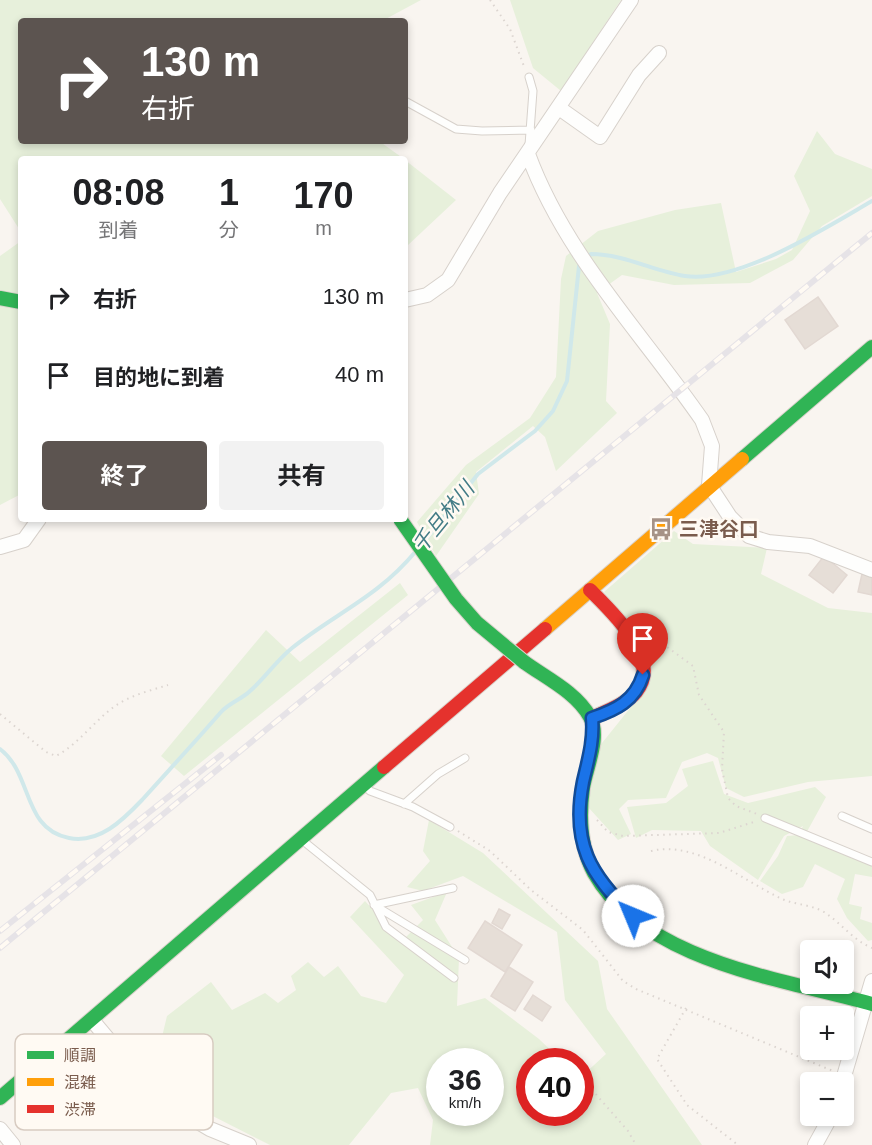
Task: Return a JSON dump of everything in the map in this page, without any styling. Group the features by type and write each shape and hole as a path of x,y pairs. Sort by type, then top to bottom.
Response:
{"street":[{"path":"408,299 427,295 448,280 500,193 631,0"},
{"path":"559,108 600,136 639,75 660,53"},
{"path":"528,154 560,225 593,274 702,420 712,446 710,486 730,517 749,536 768,542 810,546 872,570"},
{"path":"0,298 18,301"},
{"path":"75,1034 872,347"},
{"path":"0,547 24,540 37,522"},
{"path":"402,522 456,599 477,623 577,702 592,718 594,734 579,806 582,842 593,870 612,897 645,926 685,948 721,962 868,1003"},
{"path":"590,590 627,628 642,652 644,664 640,685 625,704 592,718"},
{"path":"845,1072 868,1003 872,981"},
{"path":"92,1020 104,1034"},
{"path":"0,1098 15,1085"},
{"path":"815,1145 825,1126"},
{"path":"0,1129 14,1145"},
{"path":"212,1130 249,1145"}],"lane":[{"path":"528,154 533,91 529,77"},
{"path":"408,103 456,129 482,131 531,129"},
{"path":"404,804 438,774 465,758"},
{"path":"365,786 370,791 450,826"},
{"path":"842,816 872,829"},
{"path":"765,818 872,862"},
{"path":"302,840 370,895 386,927 454,978"},
{"path":"375,905 453,888"},
{"path":"375,905 465,960"}],"path":[{"path":"490,0 510,29 518,56 529,77"},
{"path":"627,628 635,625 640,627 693,666 699,695 724,732 722,769 728,798 736,806 765,818"},
{"path":"0,714 46,752 56,756 69,749 111,709 128,699 168,685"},
{"path":"579,806 589,808 608,832 622,836 719,833 765,818"},
{"path":"450,826 490,851 531,890 583,930 623,981 636,989 686,1008 828,1072"},
{"path":"651,851 678,850 709,861 781,899 816,908 852,937 872,948"},
{"path":"686,1008 657,1059 687,1105 738,1145"},
{"path":"594,1092 628,1131 636,1145"}],"green space":[{"path":"0,0 421,0 388,18 18,18 18,144 383,144 400,156 18,156 18,227 0,199"},
{"path":"510,0 621,0 561,91 533,68"},
{"path":"817,131 835,154 872,169 872,196 822,226 793,260 750,283 674,285 622,275 597,293 610,324 606,401 617,413 556,471 545,437 533,426 476,472 479,494 436,556 417,522 466,465 530,418 556,377 561,279 566,256 598,231 675,210 721,203 736,272 776,259 792,250 810,211 794,176"},
{"path":"408,162 456,200 408,245"},
{"path":"18,243 18,496 0,505 0,256"},
{"path":"674,531 693,544 767,548 761,574 828,608 872,613 872,776 808,782 744,797 726,788 718,758 707,753 682,762 666,798 628,800 619,809 631,834 618,840 588,807 598,748 639,697 652,671 646,624 628,621 604,592"},
{"path":"400,583 408,595 184,776 161,756 266,630 300,662"},
{"path":"713,761 724,794 748,803 815,787 826,797 804,837 872,865 872,877 855,874 849,904 862,907 860,919 872,923 872,940 868,941 847,918 837,899 845,879 815,864 803,887 782,894 760,881 778,856 787,836 799,835 803,826 784,836 758,880 710,846 701,831 652,830 636,838 627,807 666,803 688,786 682,769"},
{"path":"429,820 483,853 598,961 607,1009 702,1145 430,1145 432,1126 504,1126 504,1048 426,1048 426,1105 418,1088 391,1093 349,1145 270,1145 213,1116 213,1034 163,1034 167,1016 211,982 232,1010 265,993 278,1003 296,990 291,976 308,962 324,977 338,966 361,996 386,1003 404,975 350,917 365,901 402,941 423,920 411,905 447,892 435,920 459,958 457,1006 485,998 548,1048 516,1048 516,1126 594,1126 594,1065 606,1054 565,1000 557,932 463,876 423,891 407,887 430,861 423,851"}],"building":[{"path":"818,297 838,326 805,349 785,320"},
{"path":"824,556 847,575 833,593 809,575"},
{"path":"862,574 872,576 872,595 858,592"},
{"path":"499,909 510,915 502,929 492,923"},
{"path":"485,921 522,945 505,972 468,948"},
{"path":"509,967 533,982 515,1011 491,996"},
{"path":"533,995 551,1007 542,1021 524,1009"}],"waterway":[{"name":"千旦林川","path":"423,543 478,474 535,431 553,411 567,381 579,266 591,254 615,257 685,276 706,276 756,263 807,238 872,201"},
{"name":"千旦林川","path":"0,749 11,760 18,772 35,812 43,824 54,833 69,838 80,839 100,834 110,829 135,808 221,712 250,691 286,653 372,593 402,567 416,551"}],"railway":[{"path":"0,948 872,233"},
{"path":"0,931 221,755"}],"traffic: fast":[{"path":"0,298 18,301"},
{"path":"742,459 872,347"},
{"path":"402,522 456,599 477,623 524,662"},
{"path":"524,662 569,693 590,717 594,734 583,788 581,810 583,842 594,873 617,903 646,928 680,947 758,975 872,1004"},
{"path":"74,1034 384,767"},
{"path":"0,1098 15,1085"}],"traffic: slow":[{"path":"545,629 742,459"}],"traffic: jam":[{"path":"590,590 631,637 639,651 643,665 643,679 632,697 592,718"},
{"path":"384,767 545,629"}],"place":[{"name":"三津谷口","path":"661,529"}],"route":[{"path":"633,916 612,897 596,876 582,842 578,817 594,734 592,718 625,704 640,685 643,675"}]}
